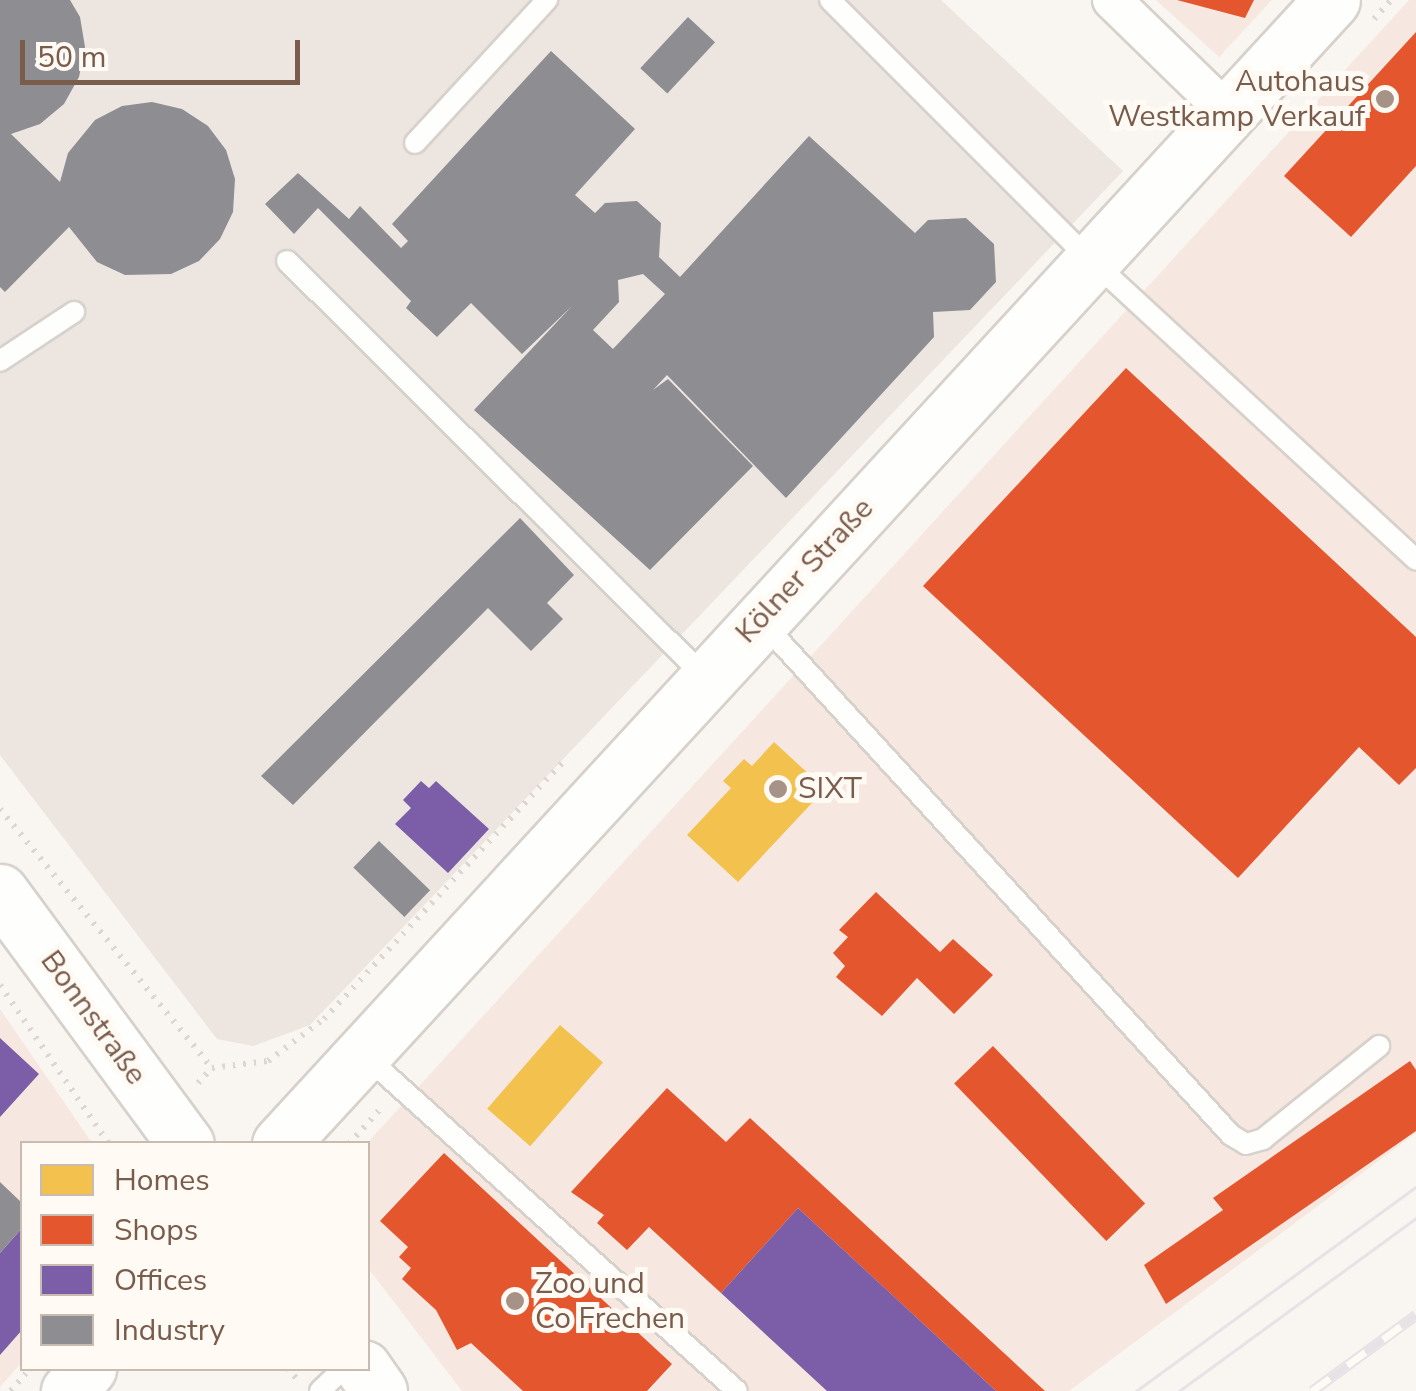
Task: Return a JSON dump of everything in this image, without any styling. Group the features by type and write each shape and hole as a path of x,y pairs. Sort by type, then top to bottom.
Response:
{"main road":[{"name":"Kölner Straße","path":"283,1141 705,677 1332,0"},
{"name":"Bonnstraße","path":"0,892 175,1130"},
{"path":"69,1391 86,1371"}],"street":[{"path":"1112,0 1226,111"}],"lane":[{"path":"415,143 547,0"},
{"path":"830,0 1091,260 1416,560"},
{"path":"287,261 705,677"},
{"path":"0,361 74,312"},
{"path":"759,620 1232,1135 1246,1144 1262,1139 1378,1046"},
{"path":"362,1052 737,1391"},
{"path":"320,1391 341,1371"}],"path":[{"path":"212,1068 268,1061 314,1028 572,754"},
{"path":"0,808 212,1068"},
{"path":"0,985 106,1141"},
{"path":"175,1130 212,1068"},
{"path":"10,1391 27,1371"}],"shaded area":[{"path":"0,0 941,0 1123,171 310,1025 253,1046 217,1039 0,755"},
{"path":"1156,0 1272,0 1219,57"},
{"path":"1409,0 1416,0 1416,1133 1069,1391 462,1391 370,1271 370,1140"},
{"path":"0,1009 91,1141 20,1141 20,1364 0,1387"}],"building: Homes":[{"path":"774,742 825,789 738,882 687,835 731,788 723,781 744,759 752,766"},
{"path":"560,1025 603,1062 530,1146 487,1109"}],"building: Shops":[{"path":"1177,0 1254,0 1245,18"},
{"name":"Autohaus Westkamp Verkauf","path":"1416,32 1416,166 1351,237 1284,176"},
{"path":"1126,368 1416,637 1416,768 1399,785 1359,747 1238,878 923,586"},
{"path":"876,892 940,952 953,939 993,975 954,1014 917,978 882,1016 836,977 845,966 833,953 848,937 839,930"},
{"path":"993,1046 1145,1204 1106,1241 954,1084"},
{"path":"1410,1061 1416,1070 1416,1131 1166,1304 1144,1265 1223,1210 1213,1198"},
{"path":"667,1088 726,1142 750,1118 1045,1391 996,1391 798,1208 721,1293 649,1227 627,1250 597,1223 604,1215 571,1192"},
{"path":"444,1153 672,1364 647,1391 523,1391 471,1343 457,1350 436,1310 402,1279 411,1268 399,1257 408,1247 380,1221"}],"building: Offices":[{"path":"421,781 429,788 436,781 489,829 448,873 395,824 411,808 403,800"},
{"path":"0,1038 39,1074 0,1117"},
{"path":"798,1208 996,1391 827,1391 721,1293"},
{"path":"20,1230 20,1332 0,1355 0,1253"}],"building: Industry":[{"path":"0,0 70,0 80,17 85,47 79,77 64,104 40,124 11,134 60,182 68,153 95,120 122,106 152,102 182,109 208,126 226,150 235,179 233,212 220,239 199,261 171,274 125,275 97,262 69,227 5,292 0,287"},
{"path":"688,17 715,42 667,93 640,68"},
{"path":"551,51 635,129 575,195 595,213 605,203 637,201 661,223 659,257 680,277 809,136 915,233 928,220 966,218 994,244 996,282 970,310 933,312 934,337 786,498 667,375 653,390 668,379 753,466 650,570 474,410 572,306 522,354 471,303 437,337 406,308 411,301 318,208 294,234 265,204 298,173 349,219 360,206 401,248 408,241 392,224","holes":["643,274 665,294 613,349 593,330 619,302 618,280"]},
{"path":"520,518 574,575 547,603 563,619 531,651 488,608 293,805 261,776"},
{"path":"379,841 430,890 404,917 353,868"},
{"path":"0,1182 20,1201 20,1230 0,1253"}],"tram line":[{"path":"1136,1391 1416,1187"},
{"path":"1179,1391 1416,1218"}],"railway":[{"path":"1312,1391 1416,1315"}],"place":[{"name":"Autohaus Westkamp Verkauf","path":"1385,99"},
{"name":"SIXT","path":"778,789"},
{"name":"Zoo und Co Frechen","path":"515,1301"}]}
